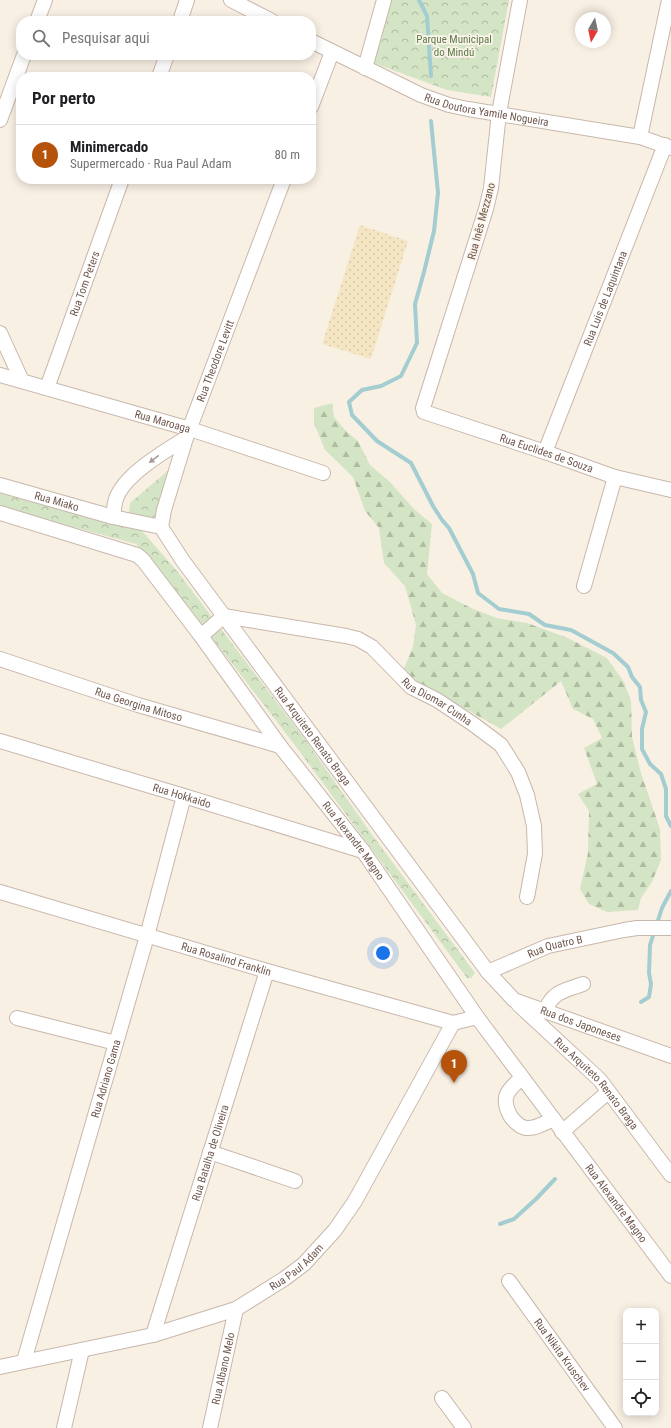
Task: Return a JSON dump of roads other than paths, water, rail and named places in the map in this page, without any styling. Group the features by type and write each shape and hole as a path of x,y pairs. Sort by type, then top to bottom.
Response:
{"street":[{"path":"39,16 45,0"},
{"path":"182,16 187,0"},
{"path":"365,68 384,0"},
{"name":"Rua Inês Mezzano","path":"424,412 423,408 486,209 492,182 499,113 520,0"},
{"path":"640,137 669,0"},
{"path":"236,1 263,16"},
{"name":"Rua Doutora Yamile Nogueira","path":"316,44 421,95 444,103 468,109 640,137 668,147"},
{"path":"316,94 332,52"},
{"path":"18,72 22,60"},
{"path":"161,72 165,60"},
{"path":"0,120 16,77"},
{"name":"Rua Luis de Laquintana","path":"545,452 668,147"},
{"name":"Rua Tom Peters","path":"46,388 120,184"},
{"name":"Rua Theodore Levitt","path":"161,527 164,510 188,434 282,184"},
{"path":"0,333 22,381"},
{"name":"Rua Maroaga","path":"0,374 188,434 323,473"},
{"name":"Rua Euclides de Souza","path":"424,412 615,477 671,490"},
{"path":"161,527 113,517 116,499 127,482 150,462 188,434"},
{"path":"584,586 615,477"},
{"name":"Rua Miako","path":"0,485 113,517"},
{"name":"Rua Alexandre Magno","path":"0,513 137,555 143,560 201,636 280,746 363,851 477,1017 671,1276"},
{"name":"Rua Arquiteto Renato Braga","path":"161,527 183,561 493,977"},
{"path":"201,636 224,616"},
{"name":"Rua Diomar Cunha","path":"224,616 358,639 376,651 411,687 437,700 501,745 518,772 527,795 534,826 535,854 528,897"},
{"name":"Rua Georgina Mitoso","path":"0,659 138,705 280,746"},
{"name":"Rua Hokkaido","path":"0,741 363,851"},
{"name":"Rua Adriano Gama","path":"24,1362 147,936 184,796"},
{"name":"Rua Rosalind Franklin","path":"0,892 267,971 453,1023"},
{"name":"Rua Quatro B","path":"493,977 548,946 637,928 671,928"},
{"name":"Rua Batalha de Oliveira","path":"153,1335 267,971"},
{"name":"Rua dos Japoneses","path":"493,977 514,1000 671,1056"},
{"path":"545,1011 549,1001 557,993 583,984"},
{"name":"Rua Arquiteto Renato Braga","path":"514,1000 600,1080 671,1175"},
{"path":"453,1023 477,1017"},
{"path":"17,1018 116,1043"},
{"name":"Rua Paul Adam","path":"0,1367 153,1335 236,1309 284,1279 304,1264 335,1230 355,1201 453,1023"},
{"path":"522,1078 510,1087 505,1100 506,1109 515,1122 525,1128 534,1128 553,1119"},
{"path":"562,1132 608,1092"},
{"path":"210,1152 295,1181"},
{"name":"Rua Nikita Kruschev","path":"509,1281 615,1428"},
{"name":"Rua Albano Melo","path":"210,1428 236,1309"},
{"path":"64,1428 82,1350"},
{"path":"442,1398 464,1428"}],"waterway":[{"path":"419,0 427,16 431,76"},
{"path":"431,121 438,193 434,231 415,304 417,343 401,376 381,386 362,390 349,402 352,415 377,441 411,463 433,506 449,528 473,574 478,593 499,609 529,614 545,625 571,630 613,653 628,667 632,677 640,687 641,700 646,712 642,729 642,749 650,764 661,774 666,789 666,816 671,826"},
{"path":"641,1002 649,997 651,984 649,973 650,945 662,908 671,891"},
{"path":"500,1224 514,1219 555,1179"}],"place":[{"name":"Minimercado","path":"454,1083"}],"park label":[{"name":"Parque Municipal do Mindú","path":"454,45"}]}
